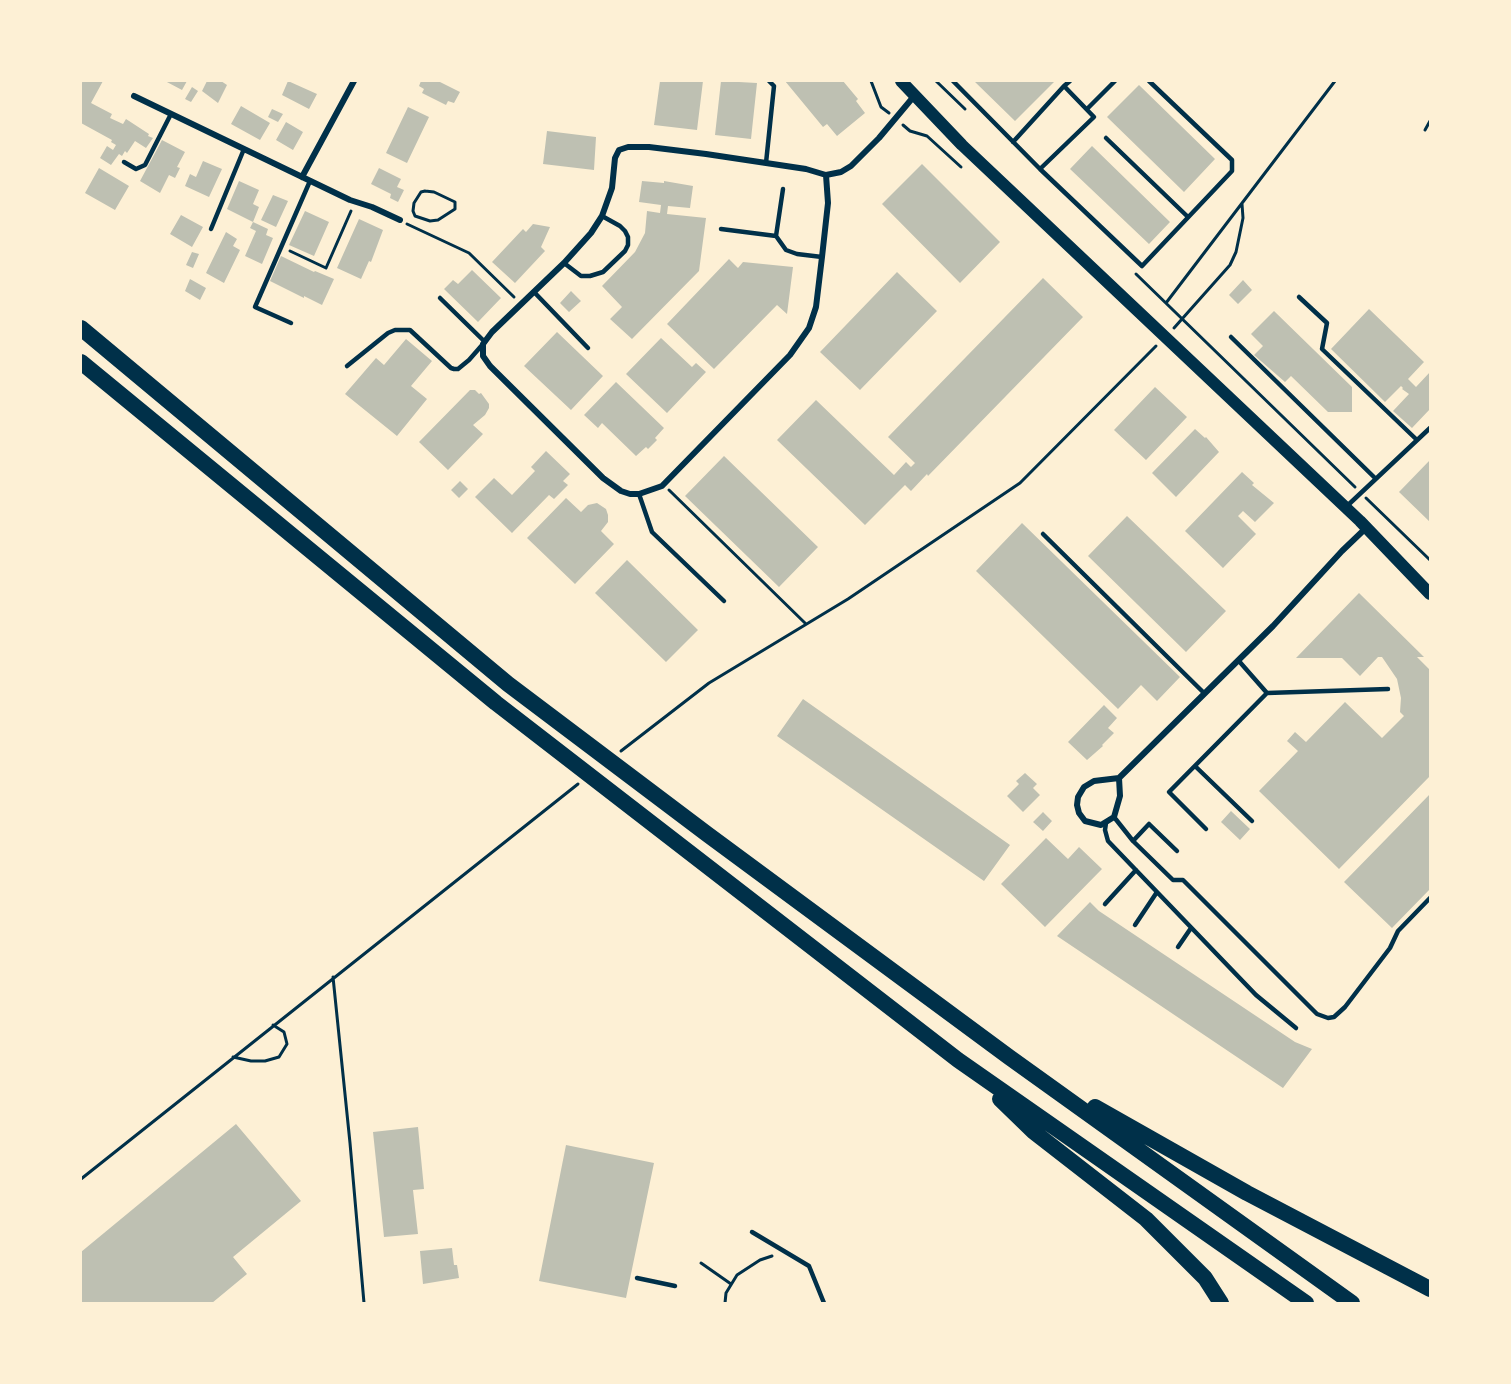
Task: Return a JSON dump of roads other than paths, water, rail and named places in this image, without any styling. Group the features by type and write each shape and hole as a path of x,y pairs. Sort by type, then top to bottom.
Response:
{"highway":[{"path":"81,328 508,684 1009,1057 1353,1303"},
{"path":"81,362 496,703 958,1060 1306,1303"},
{"path":"1009,1057 1246,1193 1430,1289"},
{"path":"958,1060 1034,1132 1146,1219 1204,1278 1221,1303"}],"main road":[{"path":"901,81 962,145 1366,528 1430,594"}],"street":[{"path":"302,177 354,81"},
{"path":"826,175 828,203 813,319 790,355 662,486 639,494 630,494 621,491 603,478 490,366 483,356 484,343 492,332 564,263 591,233 602,216 612,188 615,159 620,150 649,147 766,162 826,175 841,172 851,166 915,95"},
{"path":"134,96 310,181 400,220"},
{"path":"1119,778 1120,796 1114,817 1101,825 1085,821 1079,813 1078,796 1084,787 1094,781 1119,778 1273,626 1366,528"}],"lane":[{"path":"766,162 774,86 769,81"},
{"path":"953,81 1040,170 1142,266 1232,171 1232,160 1149,81"},
{"path":"1013,142 1070,81"},
{"path":"1087,110 1114,81"},
{"path":"1040,170 1094,117 1064,86"},
{"path":"124,162 136,169 145,165 171,114"},
{"path":"1106,138 1188,217"},
{"path":"211,229 244,149"},
{"path":"291,323 255,308 266,278 310,181"},
{"path":"783,189 776,236 786,250 797,254 822,257"},
{"path":"564,263 581,276 590,276 603,272 625,251 628,237 625,231 602,216"},
{"path":"721,229 776,236"},
{"path":"534,292 588,348"},
{"path":"1299,297 1327,323 1322,349 1417,440"},
{"path":"347,366 388,333 395,330 410,330 451,368 458,369 484,343 440,298"},
{"path":"1231,336 1376,479"},
{"path":"1345,508 1430,428"},
{"path":"639,494 652,532 724,601"},
{"path":"1043,534 1204,693"},
{"path":"1238,660 1267,693"},
{"path":"1206,830 1169,792 1267,693 1388,689"},
{"path":"1195,766 1252,821"},
{"path":"1114,817 1133,841 1173,880 1183,880 1317,1014 1328,1018 1334,1017 1345,1007 1390,948 1398,931 1430,898"},
{"path":"1106,823 1108,841 1257,995 1296,1028"},
{"path":"1133,841 1149,824 1177,851"},
{"path":"1105,904 1136,870"},
{"path":"1136,925 1157,892"},
{"path":"1178,947 1191,928"},
{"path":"752,1232 809,1266 824,1303"},
{"path":"637,1278 675,1286"}]}
